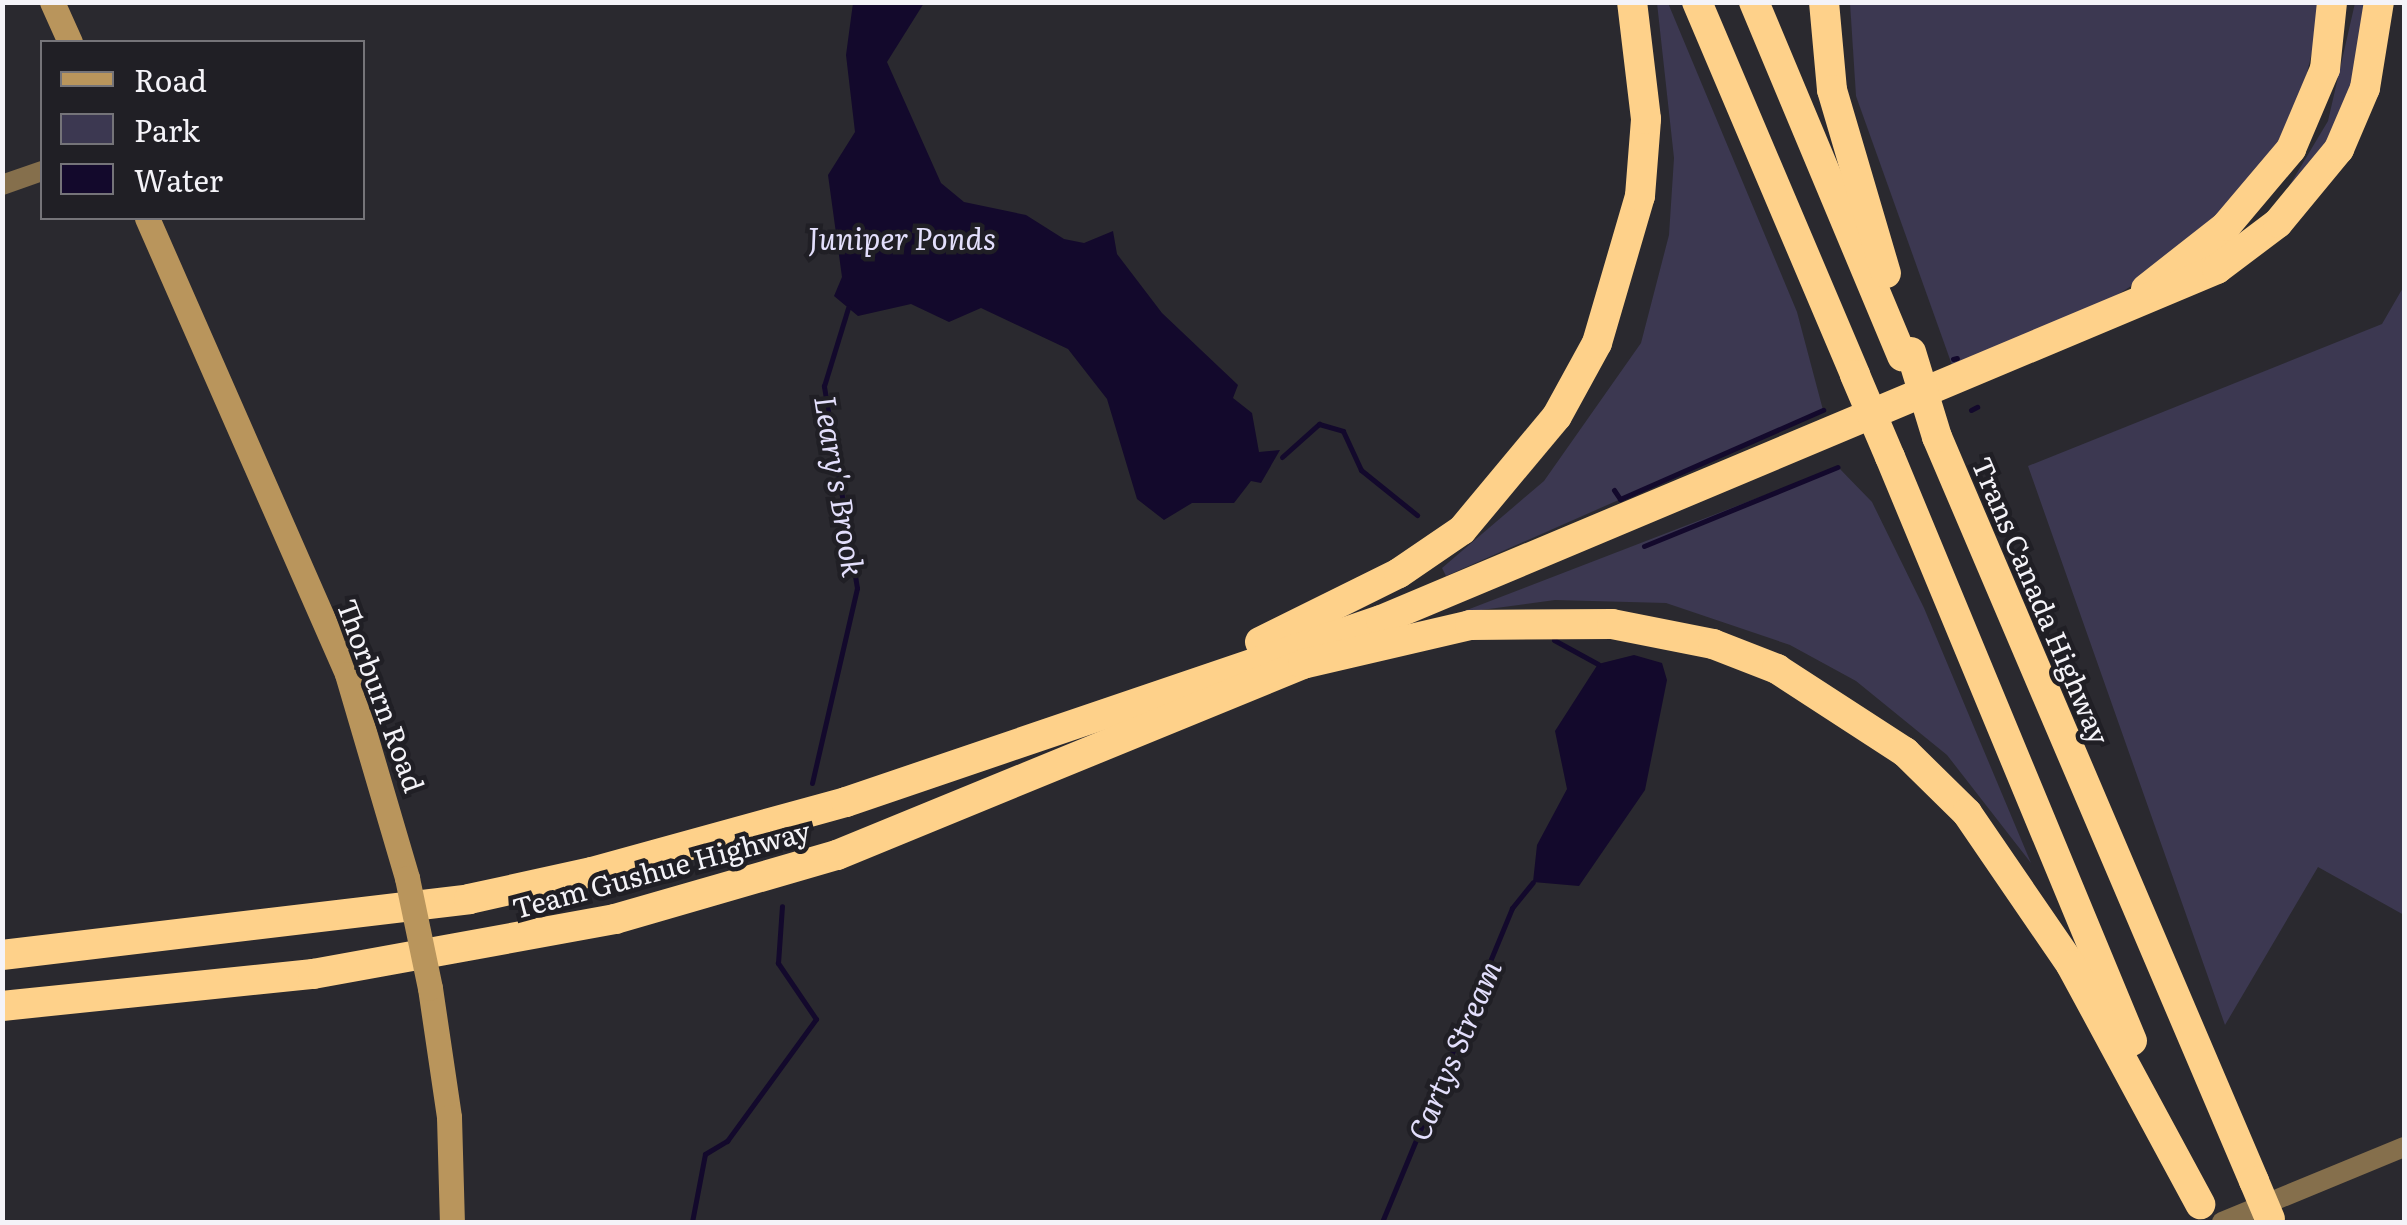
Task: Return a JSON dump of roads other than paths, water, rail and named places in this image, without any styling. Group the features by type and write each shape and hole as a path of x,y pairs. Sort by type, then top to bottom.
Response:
{"highway":[{"path":"1123,704 1399,573 1462,530 1526,459 1597,344 1624,270 1646,120 1632,2"},
{"path":"1697,2 2210,1216"},
{"name":"Trans Canada Highway","path":"1754,2 1907,354 1937,437 2271,1221"},
{"path":"1824,2 1836,105 1907,354"},
{"path":"2093,323 2198,251 2273,176 2316,96 2332,2"},
{"path":"1123,704 1380,620 2217,268 2302,200 2354,119 2378,2"},
{"path":"1302,664 1380,620"},
{"path":"1302,664 1470,625 1612,624 1713,644 1847,708 1968,813 2023,884 2210,1216"},
{"name":"Team Gushue Highway","path":"2,1006 314,974 615,919 837,855 1302,664"},
{"name":"Team Gushue Highway","path":"2,955 469,899 592,872 846,802 1123,704"}],"main road":[{"path":"52,2 69,40"},
{"name":"Thorburn Road","path":"148,220 347,674 407,878 430,988 449,1118 452,1222"}],"street":[{"path":"2,185 40,172"},
{"path":"2210,1216 2404,1147"}],"water":[{"name":"Juniper Ponds","path":"853,3 924,3 887,62 941,183 964,202 1026,215 1064,239 1084,243 1113,231 1117,254 1162,313 1238,385 1233,398 1252,413 1259,452 1280,450 1261,483 1251,481 1234,503 1192,503 1164,520 1137,499 1107,399 1068,349 981,308 949,322 911,304 858,316 834,296 842,277 828,175 855,132 846,55"},
{"path":"1634,655 1662,663 1667,680 1645,790 1579,886 1533,882 1537,845 1567,789 1555,731 1598,664"}],"waterway":[{"name":"Leary's Brook","path":"812,783 857,588 824,386 848,308"},
{"path":"1953,359 1957,358"},
{"path":"1971,410 1977,407"},
{"path":"1614,490 1620,499 1823,410"},
{"name":"Cartys Stream","path":"1282,457 1319,424 1343,431 1361,470 1417,515"},
{"path":"1644,546 1838,467"},
{"name":"Cartys Stream","path":"1554,640 1598,664"},
{"name":"Cartys Stream","path":"1382,1222 1512,908 1533,882"},
{"name":"Leary's Brook","path":"692,1222 705,1154 727,1141 816,1019 778,963 782,906"},
{"name":"Leary's Brook","path":"576,1222 587,1222"}]}
